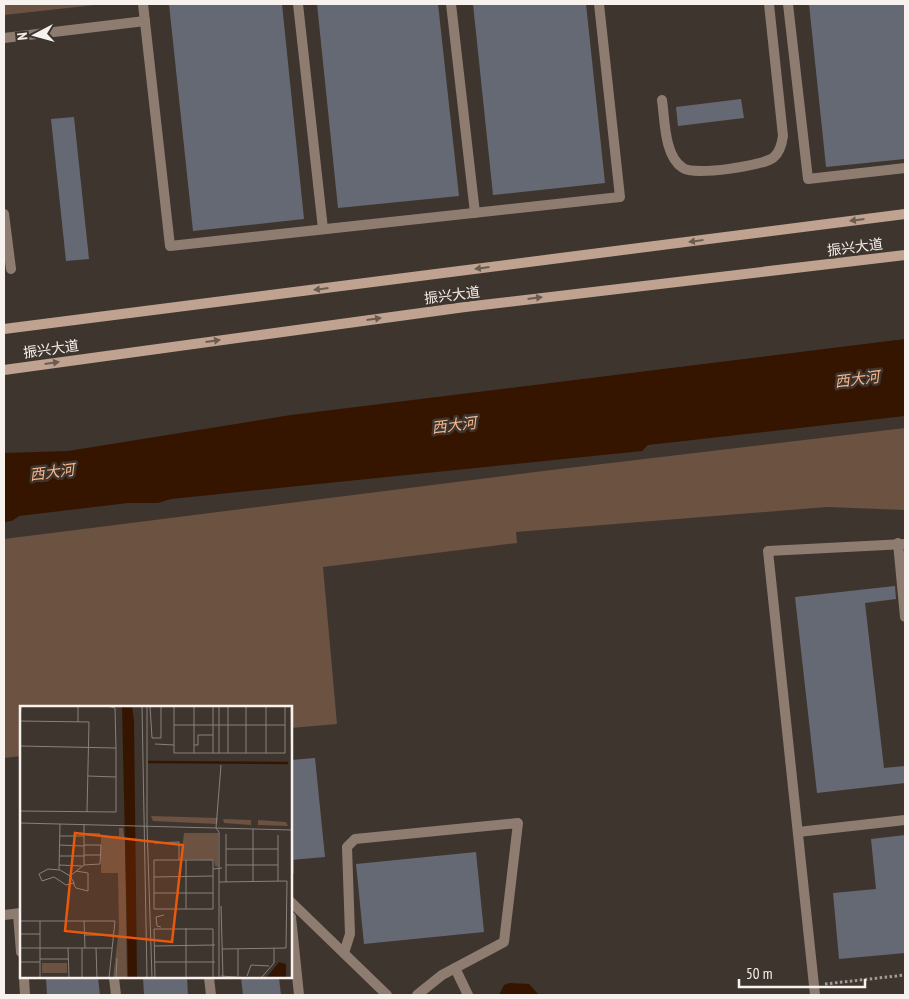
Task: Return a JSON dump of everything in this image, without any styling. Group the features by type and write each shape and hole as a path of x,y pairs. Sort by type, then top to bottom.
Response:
{"main road":[{"name":"振兴大道","path":"4,329 905,214"},
{"name":"振兴大道","path":"4,370 455,308 905,254"}],"lane":[{"path":"143,4 170,246 620,197 599,4"},
{"path":"298,4 323,230"},
{"path":"451,4 475,213"},
{"path":"662,100 671,151 683,168 696,172 754,165 774,158 780,148 783,136 769,4"},
{"path":"788,4 808,180 905,168"},
{"path":"4,38 145,21"},
{"path":"4,214 11,269"},
{"path":"815,990 768,551 902,543 905,617"},
{"path":"798,832 905,820"},
{"path":"344,953 350,934 347,847 355,839 518,822 504,942 455,968 417,995"},
{"path":"292,903 388,995"},
{"path":"4,915 19,914 20,933"},
{"path":"292,927 299,995"},
{"path":"455,968 468,995"},
{"path":"24,979 25,995"},
{"path":"114,979 116,995"},
{"path":"209,979 211,995"}],"path":[{"path":"815,990 905,975"}],"shaded area":[{"path":"4,4 104,4 4,15"},
{"path":"905,428 905,510 827,507 516,532 517,543 323,567 337,724 292,728 292,706 20,706 20,756 4,758 4,539 535,472"}],"water":[{"name":"西大河","path":"905,339 905,416 648,445 642,451 171,499 158,503 128,503 19,516 12,521 4,522 4,453 68,451 291,415"},
{"path":"509,983 529,984 539,995 499,995 504,985"}],"building":[{"path":"169,4 282,4 304,219 193,231"},
{"path":"317,4 438,4 459,196 338,208"},
{"path":"473,4 586,4 605,183 493,195"},
{"path":"809,4 905,4 905,159 826,167"},
{"path":"741,99 744,118 678,126 676,107"},
{"path":"74,117 89,259 66,261 51,119"},
{"path":"895,586 896,599 865,603 884,768 905,766 905,783 817,793 795,597"},
{"path":"315,758 325,857 292,860 292,760"},
{"path":"905,835 905,953 839,959 833,893 876,889 871,839"},
{"path":"476,852 484,932 364,944 356,864"},
{"path":"46,979 98,979 100,995 47,995"},
{"path":"143,979 187,979 188,995 144,995"},
{"path":"241,979 279,979 281,995 243,995"}]}
